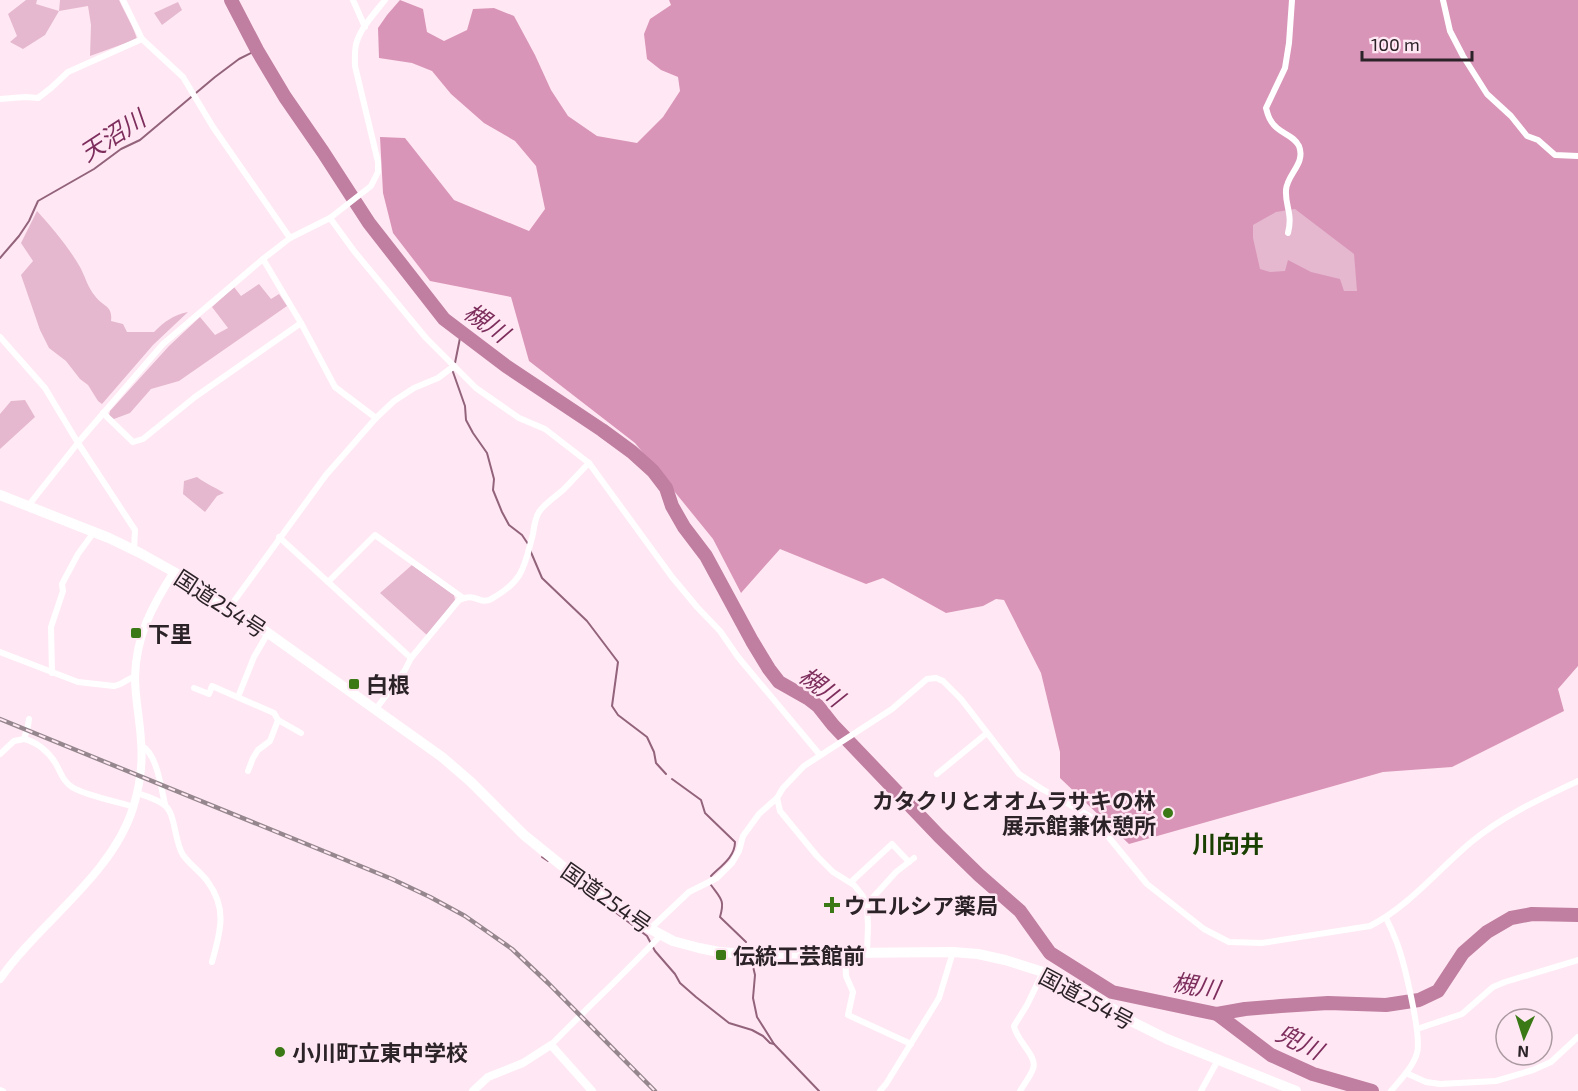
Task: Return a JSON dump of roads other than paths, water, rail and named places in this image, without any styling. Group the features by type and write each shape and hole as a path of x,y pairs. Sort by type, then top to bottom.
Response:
{"highway":[{"name":"国道254号","path":"0,495 134,550 174,572 268,633 442,757 471,782 524,835 629,916 661,935 719,952 748,954 953,952 978,954 1005,960 1068,983 1090,994 1133,1022 1167,1039 1289,1090"}],"street":[{"path":"123,0 142,39 183,77 213,127 290,238"},
{"path":"353,0 364,27"},
{"path":"28,506 103,413 163,344 262,259 290,238 332,216 371,186 378,172 378,162 355,66 355,52 357,41 364,27 385,0"},
{"path":"1288,233 1291,222 1286,189 1300,162 1299,147 1293,137 1277,128 1269,119 1266,108 1285,68 1292,0"},
{"path":"1443,0 1450,31 1487,94 1511,116 1527,136 1538,140 1555,155 1578,156"},
{"path":"0,99 38,98 68,72 142,39"},
{"path":"332,216 354,251 426,338 476,388 519,418 545,429 589,463 672,577 720,631 738,657 820,755"},
{"path":"262,259 301,323 335,387 376,418"},
{"path":"103,413 133,441 142,439 195,397 301,323"},
{"path":"0,337 45,388 135,530 134,550"},
{"path":"229,608 326,476 376,418 394,401 414,388 438,378 454,366"},
{"path":"376,709 390,692 411,658 459,600 472,596 483,602 492,600 518,578 523,570 538,514 589,463"},
{"path":"51,673 51,627 63,591 62,584 78,554 94,532"},
{"path":"328,582 375,535 463,598"},
{"path":"279,537 411,658"},
{"path":"0,979 14,960 104,863 124,831 134,807 141,772 142,746 135,677 138,649 153,606 174,572"},
{"path":"238,697 254,657 268,633"},
{"path":"0,652 78,682 117,686 129,677 135,677"},
{"path":"650,929 689,892 717,878 732,863 740,851 743,836 759,814 777,798 798,772 820,755 892,710 931,677 943,681 961,699 1019,774 1093,818 1147,884 1204,929 1229,942 1262,943 1370,926 1386,918 1468,845 1510,814 1578,781"},
{"path":"194,688 209,694 212,686 274,713 278,720 301,733"},
{"path":"24,739 29,719"},
{"path":"248,771 258,750 270,741 278,720"},
{"path":"937,774 987,733"},
{"path":"0,754 14,741 24,739 36,743 52,758 64,780 72,787 134,807"},
{"path":"142,746 149,750 158,774 165,804 170,811 182,854 207,881 217,897 221,911 220,931 212,962"},
{"path":"137,793 165,804"},
{"path":"777,798 780,811 817,856 833,872 851,882 862,895 867,904 867,953"},
{"path":"851,882 892,844 911,860 896,872 867,904"},
{"path":"1386,918 1397,944 1419,1045 1404,1076 1391,1091"},
{"path":"473,1091 488,1077 524,1063 551,1045 661,935"},
{"path":"880,1091 939,998 953,952"},
{"path":"845,953 846,976 853,992 848,1015 911,1044"},
{"path":"1417,1028 1462,1014 1485,993 1502,983 1578,960"},
{"path":"1020,1091 1034,1066 1034,1058 1022,1044 1014,1026 1043,972"},
{"path":"1404,1076 1440,1084 1496,1081 1551,1062 1578,1037"},
{"path":"551,1045 592,1091"},
{"path":"1201,1091 1218,1060"}],"waterway":[{"name":"槻川","path":"231,0 285,97 369,223 444,319 506,366 602,430 653,471 666,488 672,506 684,527 706,556 752,641 779,682 818,706 833,725 939,836 1020,911 1050,953 1112,992 1217,1014 1245,1009 1328,1003 1386,1005 1419,1000 1438,991 1463,953 1487,932 1511,918 1532,914 1578,915"},
{"name":"天沼川","path":"0,258 19,236 38,201 94,169 121,149 140,140 215,77 239,59 257,50"},
{"path":"455,363 461,333"},
{"path":"453,372 465,406 466,420 487,453 494,479 493,490 502,512 509,525 522,535 528,544"},
{"path":"530,550 542,578 587,621 618,662 612,706 618,715 647,737 656,763 666,774"},
{"path":"672,779 701,800 705,813 735,842 730,857 711,876"},
{"path":"542,857 548,861"},
{"path":"711,885 721,900 720,917 746,942"},
{"path":"595,897 647,936 655,951 680,983 696,997 729,1023 752,1030 774,1044"},
{"path":"752,962 755,975 753,998 757,1017 774,1044 819,1091"},
{"name":"兜川","path":"1217,1014 1271,1055 1313,1074 1372,1091"}],"railway":[{"path":"0,719 392,879 465,916 512,949 655,1091"}],"place":[{"name":"下里","path":"136,633"},
{"name":"白根","path":"354,684"},
{"name":"カタクリとオオムラサキの林 展示館兼休憩所","path":"1168,813"},
{"name":"ウエルシア薬局","path":"832,905"},
{"name":"伝統工芸館前","path":"721,955"},
{"name":"小川町立東中学校","path":"280,1052"}],"district":[{"name":"川向井","path":"1228,843"}]}
